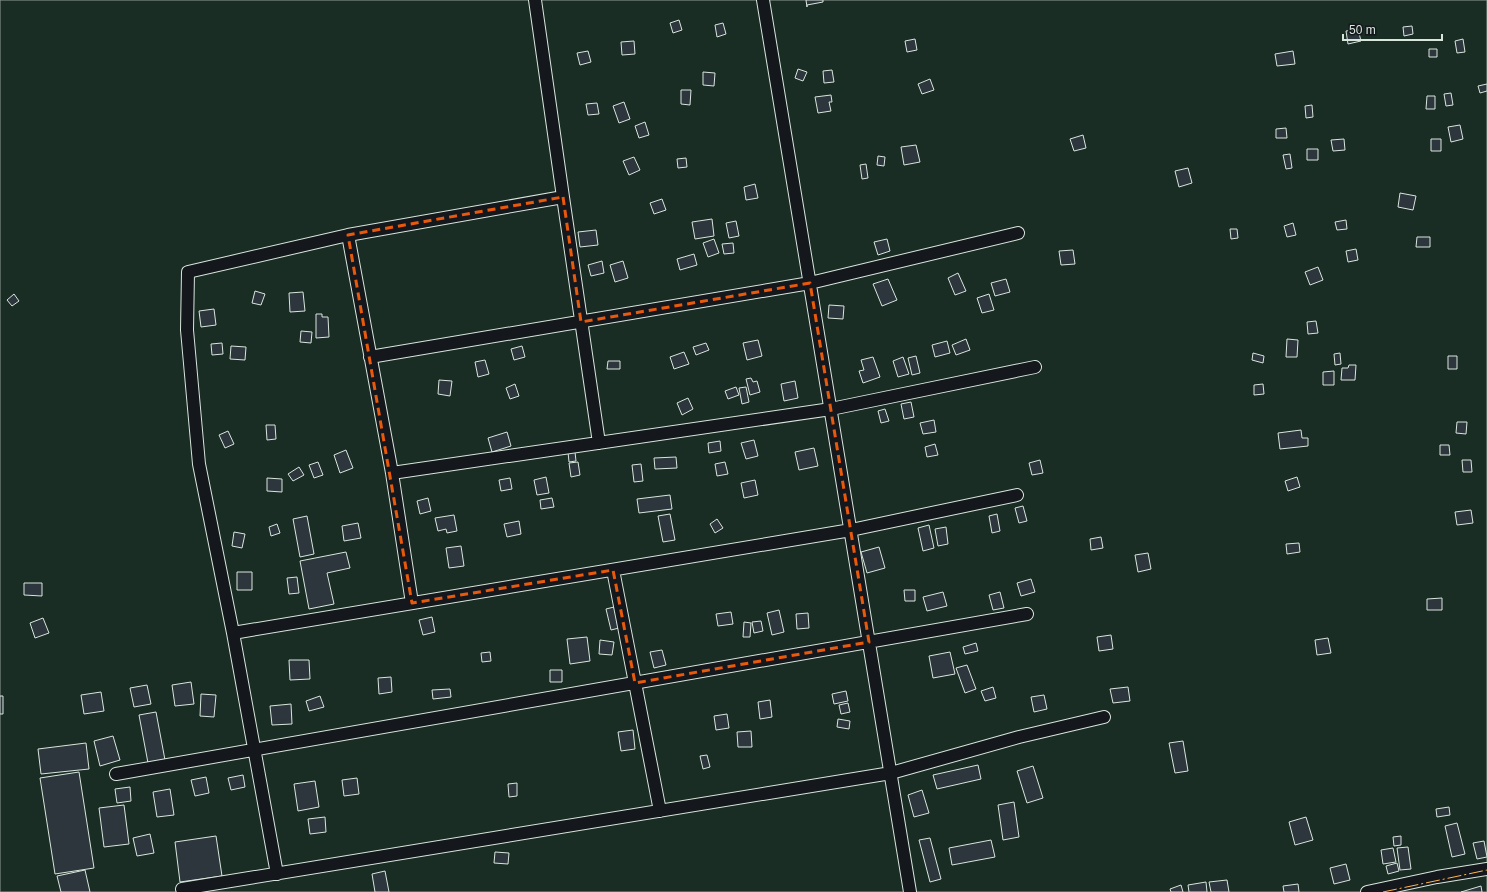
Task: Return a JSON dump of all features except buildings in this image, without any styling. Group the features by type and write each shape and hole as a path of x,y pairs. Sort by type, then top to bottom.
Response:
{"street":[{"path":"535,0 599,443"},
{"path":"763,0 910,892"},
{"path":"277,874 233,633 199,464 187,330 188,272 348,235 563,197"},
{"path":"370,357 810,283 1018,233"},
{"path":"348,235 392,473 412,603"},
{"path":"392,473 831,409 1035,367"},
{"path":"233,633 851,530 1017,495"},
{"path":"613,570 660,811"},
{"path":"116,774 1026,614"},
{"path":"182,889 891,773 1019,737 1104,717"},
{"path":"1367,892 1438,877 1487,869"}],"highlighted area":[{"path":"563,197 581,322 810,283 869,642 635,683 613,570 412,603 348,235"}],"green space":[{"path":"0,0 1487,0 1487,892 0,892"}],"power":[{"path":"1383,892 1487,870"}]}
